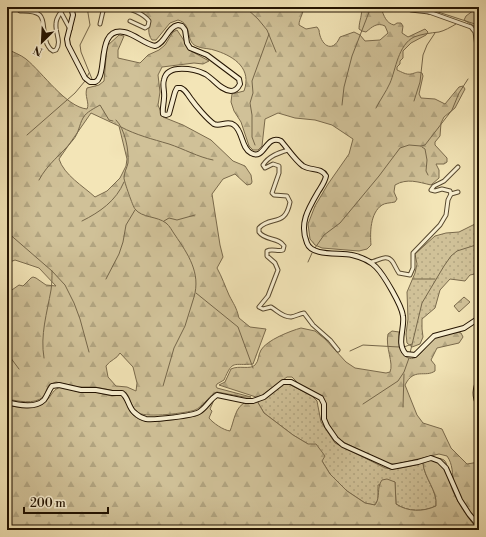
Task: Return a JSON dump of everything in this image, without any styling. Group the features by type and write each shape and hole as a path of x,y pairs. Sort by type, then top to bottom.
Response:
{"street":[{"path":"18,7 20,11 32,11 40,15 44,23 45,39 49,49 53,51 58,47 56,23 61,12"},
{"path":"58,7 70,28"},
{"path":"71,7 72,14 67,39 68,45 83,75 88,81 94,82 99,79 105,47 111,36 120,32 128,33 153,46 157,46 174,26 178,25 182,26 185,30 187,43 190,48 212,59 240,80 240,84 237,89 232,91 219,86 203,73 187,69 176,69 167,74 164,80 164,100 162,112 164,115 169,114 175,92 177,88 181,88 186,91 202,112 214,124 218,125 230,123 235,125 239,130 246,147 251,153 260,153 270,141 275,139 281,141 304,167 320,170 325,173 325,182 309,207 304,220 304,231 308,246 312,250 320,252 346,254 362,258 380,272 402,310 403,320 401,345 402,350 406,354 416,355 434,336 461,330 479,318"},
{"path":"100,24 104,9 108,7"},
{"path":"121,7 129,9 149,21 148,26 145,28 130,21"},
{"path":"404,7 411,10 429,12 473,28 475,32 479,61"},
{"path":"429,12 436,7"},
{"path":"288,150 274,155 263,165 264,168 273,164 279,166 279,173 272,193 274,195 287,196 290,202 287,212 282,218 263,224 259,228 259,232 262,236 281,242 284,246 283,250 281,251 267,251 267,256 275,263 278,270 268,296 260,307 261,309 271,307 280,314 292,317 304,313 313,325 330,340 338,350"},
{"path":"451,194 450,191 442,189 435,191 431,190 434,186 444,181 458,167"},
{"path":"369,262 387,258 390,259 399,273 408,276 410,275 413,268 413,253 440,225 446,215 448,200 451,194 458,192"},
{"path":"479,379 475,390 475,397 479,406"},
{"path":"7,402 27,405 41,402 45,399 52,386 59,384 81,390 122,393 126,396 133,412 143,418 152,419 187,416 196,413 201,411 217,395 253,401 264,397 283,382 290,381 321,398 324,404 324,419 326,426 336,439 343,445 392,467 431,458 440,461 446,468 460,500 479,526"}],"green space":[{"path":"136,7 303,7 299,25 306,29 317,27 322,40 327,46 333,45 340,37 354,32 360,35 365,41 380,40 388,33 385,26 382,25 370,28 366,32 359,29 362,13 361,7 381,8 389,23 394,25 401,23 403,26 402,33 408,37 425,29 428,32 426,35 411,43 403,51 403,58 397,67 397,70 407,74 418,72 422,73 423,76 419,94 421,98 435,99 445,104 459,87 463,86 465,89 455,108 444,117 441,123 440,136 435,142 435,145 447,158 447,162 444,164 436,164 439,170 439,178 431,185 408,181 395,185 394,192 397,199 395,202 382,205 375,213 371,229 371,245 367,249 359,251 322,248 315,245 310,239 308,224 315,206 349,154 353,139 332,125 278,113 265,119 262,146 258,150 253,150 249,146 241,122 234,111 231,102 232,94 244,91 246,83 244,70 236,60 214,50 198,47 193,44 186,25 178,20 170,23 156,40 152,40 149,33 150,19 136,9"},
{"path":"478,7 479,29 464,20 466,16"},
{"path":"177,30 191,51 209,61 203,64 194,63 162,67 158,75 160,92 158,105 163,117 183,125 211,140 233,161 245,166 251,175 252,182 251,184 247,185 235,174 223,179 212,194 223,257 217,268 236,308 239,318 250,327 266,329 253,364 237,364 232,366 224,380 216,386 217,388 251,397 217,392 214,393 198,409 176,414 158,415 143,414 136,411 126,393 95,387 78,387 56,382 49,385 43,397 35,401 26,402 7,399 7,291 9,292 19,285 23,286 33,277 46,285 56,286 39,268 15,260 10,262 7,260 7,49 26,59 71,102 79,107 87,109 87,88 99,85 104,81 107,46 119,35 124,36 118,50 118,58 140,63 148,55 159,50 165,45 173,32","holes":["91,113 119,126 127,159 126,166 120,178 107,191 95,197 69,175 61,165 59,159","120,353 133,367 137,383 136,391 127,387 116,386 108,377 106,366"]},
{"path":"475,224 479,225 479,273 470,275 465,281 450,279 440,290 435,308 422,319 423,337 420,344 412,347 407,343 406,334 408,319 407,292 417,264 415,254 435,236 459,232"},
{"path":"464,297 470,302 459,312 454,306"},
{"path":"301,328 315,331 325,339 346,362 355,368 386,373 390,372 391,368 387,339 388,334 392,331 399,332 399,345 401,351 409,358 413,358 421,353 434,338 444,334 461,333 463,337 459,343 437,348 431,360 435,365 435,371 427,374 412,376 405,385 417,415 423,423 442,429 451,448 467,464 479,462 479,523 468,510 458,494 454,483 450,462 447,456 439,454 397,464 389,464 345,443 332,431 326,419 326,408 322,396 301,386 292,377 287,377 261,396 256,397 219,385 225,382 231,369 255,365 261,350 273,339"},
{"path":"289,384 312,396 317,401 321,422 335,443 385,468 399,468 423,463 435,495 436,506 421,510 411,510 401,507 396,504 395,482 378,485 378,500 374,505 365,503 347,491 330,474 322,461 308,444 293,435 264,413 257,401 282,385"},
{"path":"61,387 79,392 95,392 112,396 121,395 125,399 132,414 137,418 153,421 172,420 196,416 214,400 210,409 212,411 209,418 218,426 230,431 237,410 247,402 257,401 264,413 293,435 308,444 316,444 325,456 322,461 330,474 347,491 365,503 375,505 378,499 380,483 382,480 387,479 395,482 396,504 401,507 411,510 421,510 436,506 435,495 423,463 439,458 445,461 451,486 459,503 467,516 479,530 7,530 7,405 17,407 33,407 43,403 54,391"}],"waterway":[{"path":"87,7 90,25 80,45 81,52 92,79"},
{"path":"245,7 267,30 276,52"},
{"path":"342,105 344,87 352,56 371,7"},
{"path":"422,7 430,8"},
{"path":"435,11 475,24 479,27"},
{"path":"376,108 387,90 398,58 404,46 414,37 448,29 456,24"},
{"path":"414,101 420,82 423,55 427,45 435,33"},
{"path":"255,145 252,137 252,115 250,103 253,93 252,81 269,34"},
{"path":"87,77 89,73"},
{"path":"315,248 324,235 340,223 400,148 409,145 425,145 452,110 459,93 468,79"},
{"path":"27,135 75,93 85,81"},
{"path":"39,180 46,169 75,137 84,116 88,112 100,105 109,120 113,121"},
{"path":"116,120 122,129 127,146 128,163 124,178 134,207 138,212 167,224 189,257 196,280 194,297 185,326 174,348 163,386"},
{"path":"121,127 138,135 169,144 213,160"},
{"path":"422,147 425,149 427,160 426,171 428,175"},
{"path":"82,221 107,205 117,195 124,182"},
{"path":"106,279 119,254 126,225 135,210"},
{"path":"164,221 169,218 177,220 195,215"},
{"path":"7,232 52,271 65,285 80,319 89,352"},
{"path":"410,353 422,303 444,266 451,256 457,251 479,244"},
{"path":"308,262 312,253"},
{"path":"44,358 43,332 51,288 52,271"},
{"path":"413,279 435,279"},
{"path":"196,293 238,327 253,368"},
{"path":"7,328 9,337 7,349"},
{"path":"404,347 412,344"},
{"path":"350,351 363,345 399,347"},
{"path":"7,353 19,369"},
{"path":"363,404 398,381 404,372 409,358"},
{"path":"403,407 404,374"}]}
